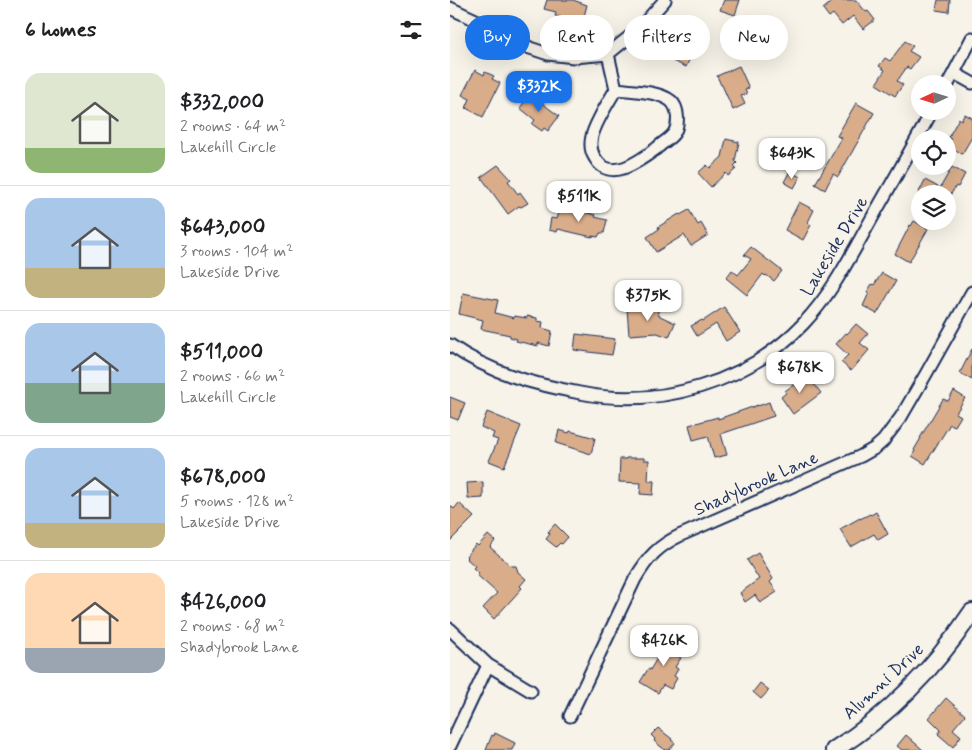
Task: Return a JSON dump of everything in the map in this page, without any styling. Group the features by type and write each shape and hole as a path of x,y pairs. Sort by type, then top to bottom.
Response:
{"main road":[{"name":"Alumni Drive","path":"834,750 876,720 908,691 947,647 972,612"}],"street":[{"path":"614,50 639,28 665,0"},
{"path":"450,8 540,51"},
{"path":"972,38 969,52 954,73 972,83"},
{"path":"609,60 616,89 594,131 591,143 596,161 602,167 614,170 626,168 646,156 670,137 676,128 677,118 676,108 671,101 662,96 616,89"},
{"name":"Lakeside Drive","path":"450,345 476,361 517,378 539,385 597,396 636,397 689,390 734,374 769,353 802,325 817,308 842,272 927,120"},
{"name":"Shadybrook Lane","path":"570,716 635,579 648,559 667,542 681,534 861,456 875,448 883,441 901,417 972,292"},
{"path":"450,630 488,665 531,690"},
{"path":"450,746 488,665"}],"building":[{"path":"547,0 573,0 587,5 584,15 555,15 556,12 544,9"},
{"path":"724,0 740,0 735,15 720,10"},
{"path":"834,0 856,0 875,20 863,29 853,16 842,25 833,14 829,17 823,9"},
{"path":"938,0 950,0 949,12 936,10"},
{"path":"905,41 913,46 909,51 919,57 910,69 907,67 897,81 903,85 895,96 876,84 885,70 879,66 885,58 890,61"},
{"path":"670,60 689,60 686,67"},
{"path":"739,66 749,88 745,90 747,94 741,96 745,104 733,110 717,76"},
{"path":"475,70 484,75 485,72 494,76 492,79 500,83 483,117 466,108 470,99 462,95"},
{"path":"530,94 559,116 548,131 544,128 542,131 532,124 535,120 520,108"},
{"path":"856,103 874,113 838,177 833,174 825,190 815,184 842,138 837,136"},
{"path":"965,114 972,118 972,137 962,154 956,150 956,130 952,130 959,118 961,120"},
{"path":"726,139 739,142 735,161 737,163 734,166 736,169 728,176 726,173 711,187 698,173 707,165 710,168 722,157"},
{"path":"498,165 511,179 508,181 518,194 520,192 528,203 521,207 519,206 508,214 481,177"},
{"path":"956,169 965,174 958,187 956,185 942,185 947,175 956,175"},
{"path":"790,171 800,177 794,188 784,182"},
{"path":"925,180 934,185 922,185"},
{"path":"799,202 814,210 808,222 811,225 803,240 785,230"},
{"path":"560,209 576,213 579,211 607,220 604,233 600,233 598,237 592,237 558,229 557,232 549,230 551,218 557,219"},
{"path":"689,210 698,225 701,223 708,235 691,246 684,235 656,252 647,237 659,229 658,227"},
{"path":"910,225 911,230 927,230 909,262 895,254"},
{"path":"751,247 782,271 774,281 763,274 747,295 726,278 732,270 738,275 751,259 744,255"},
{"path":"882,273 896,281 877,314 863,306 869,293 867,292"},
{"path":"463,293 498,300 495,313 514,318 514,316 527,318 527,316 537,318 537,321 543,322 542,328 552,331 549,346 538,343 538,346 516,341 517,339 510,337 510,335 481,329 483,320 459,314"},
{"path":"658,306 658,315 675,323 669,337 657,333 629,335 627,308"},
{"path":"724,307 740,332 726,341 716,324 697,336 691,326 703,321"},
{"path":"856,324 868,334 860,343 869,350 851,371 841,362 848,355 836,344"},
{"path":"576,334 615,339 612,355 574,350"},
{"path":"972,349 972,380 960,373"},
{"path":"807,375 821,393 793,414 781,397 786,393 785,391"},
{"path":"954,391 965,398 956,413 961,416 955,426 950,424 925,464 912,456 914,450 943,399 948,401"},
{"path":"450,397 465,403 458,420 450,417"},
{"path":"769,402 774,416 721,434 727,455 714,458 708,436 693,440 689,425 718,417 718,419"},
{"path":"487,412 521,426 504,467 489,461 498,440 492,438 494,433 481,427"},
{"path":"559,430 595,438 591,454 556,443"},
{"path":"644,458 644,460 649,460 648,481 654,481 653,495 640,494 641,483 619,482 620,459"},
{"path":"483,482 483,498 468,499 467,483"},
{"path":"459,503 474,517 450,541 450,505 454,509"},
{"path":"876,512 888,534 878,540 874,534 851,547 840,529"},
{"path":"555,524 568,537 562,544 560,543 556,547 546,539 550,534 548,532"},
{"path":"488,535 495,541 490,547 511,566 516,566 518,572 526,579 520,586 522,588 494,619 483,608 497,593 477,575 479,573 473,568 475,566 466,556 476,544 478,546"},
{"path":"758,553 773,579 770,582 777,592 760,603 755,595 745,602 740,593 759,579 747,560"},
{"path":"668,636 681,644 675,654 681,658 675,667 678,669 674,676 677,678 671,689 663,685 658,693 640,682 648,669 650,670"},
{"path":"760,683 769,690 761,699 753,692"},
{"path":"946,698 965,715 953,729 961,736 953,747 938,734 941,730 929,718"},
{"path":"658,728 675,743 669,750 665,750 654,741 655,739 651,735"},
{"path":"495,733 515,743 512,750 486,750 492,735 494,736"},
{"path":"906,735 923,750 902,750 897,746"}]}
